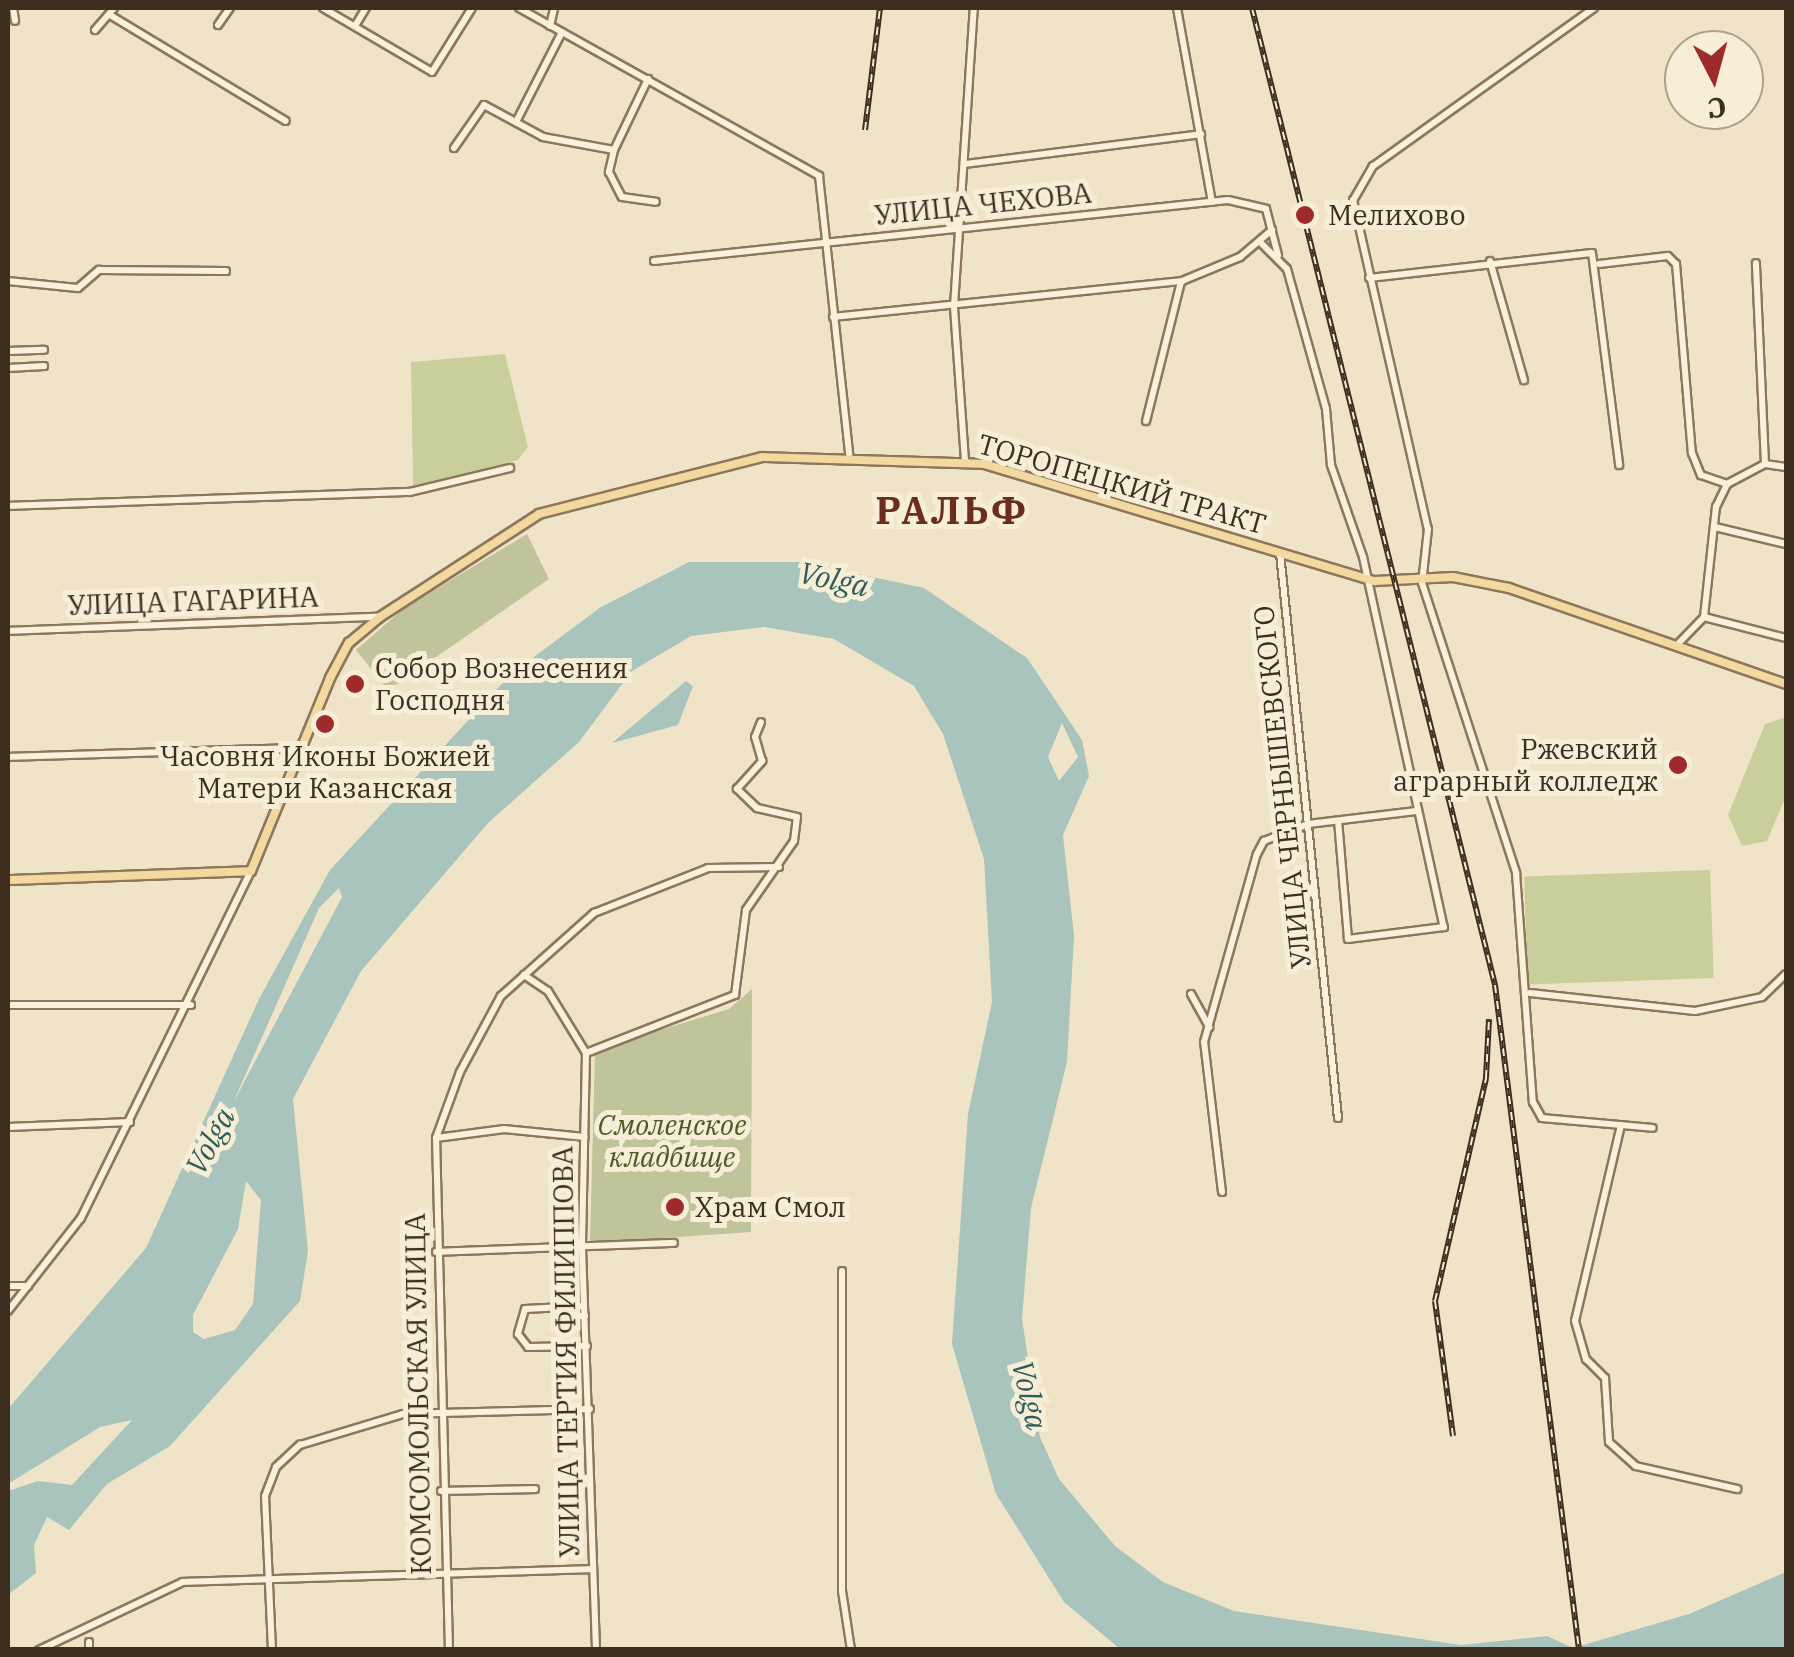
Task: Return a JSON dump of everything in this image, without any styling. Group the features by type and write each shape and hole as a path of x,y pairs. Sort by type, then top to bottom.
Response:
{"main road":[{"name":"ТОРОПЕЦКИЙ ТРАКТ","path":"251,870 300,748 349,643 380,617 539,514 762,457 849,454 964,460 1368,579 1422,578"},
{"path":"1422,578 1509,588 1786,684"},
{"path":"8,880 251,870"}],"street":[{"path":"13,8 15,21"},
{"path":"218,25 230,8"},
{"path":"323,8 432,72 472,8"},
{"path":"355,26 366,8"},
{"path":"519,8 819,176 823,244 849,454"},
{"path":"550,26 554,8"},
{"path":"964,460 954,306 974,8"},
{"path":"1177,8 1212,202"},
{"path":"1594,8 1362,177 1353,200 1428,528 1422,578 1516,873 1530,993 1532,1102 1542,1118 1653,1128"},
{"path":"95,30 112,11 286,122"},
{"path":"516,122 562,32"},
{"path":"648,79 614,150 609,172 622,197 656,202"},
{"path":"454,148 484,104 516,122 614,150"},
{"path":"965,164 1201,134"},
{"name":"УЛИЦА ЧЕХОВА","path":"654,262 1212,202 1261,206 1273,229"},
{"path":"833,318 1182,281 1260,242 1273,229"},
{"path":"1273,229 1368,579 1444,926 1348,939 1338,821"},
{"path":"1260,242 1278,256"},
{"path":"1369,278 1578,250 1598,264 1668,256 1676,264 1692,453 1701,475 1727,484"},
{"path":"1490,262 1524,380"},
{"path":"1756,263 1765,464"},
{"path":"1598,264 1619,465"},
{"path":"8,280 78,288 98,270 226,271"},
{"path":"1146,421 1182,281"},
{"path":"8,351 44,350"},
{"path":"8,368 44,366"},
{"path":"1676,646 1704,617 1715,527 1727,484 1765,464 1786,467"},
{"path":"8,506 410,492 510,468"},
{"path":"1715,527 1786,544"},
{"name":"УЛИЦА ЧЕРНЫШЕВСКОГО","path":"1280,552 1338,1118"},
{"name":"УЛИЦА ГАГАРИНА","path":"8,631 380,617"},
{"path":"1704,617 1786,638"},
{"path":"524,975 548,992 586,1054 724,1007 741,981 746,910 779,867 797,816 757,808 738,789 762,761 755,737 762,722"},
{"path":"8,757 300,748"},
{"path":"1222,1192 1210,1027 1264,840 1308,824 1416,812"},
{"name":"КОМСОМОЛЬСКАЯ УЛИЦА","path":"449,1650 439,1414 436,1138 460,1072 501,996 618,900 708,868 779,867"},
{"path":"8,1311 81,1218 191,1004 251,870"},
{"path":"1530,993 1695,1011 1762,996 1786,974"},
{"path":"1191,994 1210,1027"},
{"path":"8,1005 191,1004"},
{"name":"УЛИЦА ТЕРТИЯ ФИЛИППОВА","path":"586,1054 582,1248 596,1650"},
{"path":"8,1128 131,1122"},
{"path":"1620,1126 1575,1321 1586,1359 1605,1378 1608,1442 1636,1466 1737,1488"},
{"path":"436,1138 504,1129 585,1137"},
{"path":"436,1252 674,1242"},
{"path":"842,1270 842,1591 851,1650"},
{"path":"8,1286 29,1286"},
{"path":"584,1306 526,1308 518,1334 528,1347 587,1346"},
{"path":"562,1317 585,1316"},
{"path":"272,1650 265,1496 276,1467 300,1446 403,1414 590,1409"},
{"path":"441,1491 535,1489"},
{"path":"39,1650 183,1582 592,1570"}],"green space":[{"path":"505,354 528,447 518,460 413,486 411,362"},
{"path":"527,534 549,579 388,690 356,650 403,609"},
{"path":"1786,717 1786,796 1767,841 1742,846 1728,815 1765,724"},
{"path":"1710,870 1714,978 1528,984 1524,876"},
{"name":"Смоленское кладбище","path":"752,989 751,1232 590,1243 595,1050 729,1009"}],"water":[{"name":"Volga","path":"689,562 802,562 924,588 1027,658 1082,740 1089,776 1063,835 1074,936 1067,1062 1031,1208 1022,1319 1040,1437 1059,1479 1115,1546 1163,1582 1234,1611 1461,1645 1547,1636 1573,1648 1689,1614 1786,1572 1786,1649 1120,1649 1064,1602 996,1494 952,1344 968,1114 992,1002 984,859 943,734 914,686 834,639 764,627 691,636 632,671 579,742 488,823 361,971 293,1099 308,1251 300,1301 170,1446 107,1484 69,1530 47,1517 34,1545 36,1573 8,1595 8,1491 38,1481 72,1485 132,1420 100,1427 8,1484 8,1409 146,1248 259,999 330,870 511,674 601,607","holes":["1062,723 1078,757 1059,781 1048,757","339,888 342,897 233,1103 319,908","246,1181 261,1200 253,1304 235,1330 204,1339 193,1332 193,1315 238,1229"]},
{"path":"686,681 693,686 678,725 612,743"}],"railway":[{"path":"865,130 880,8"},
{"path":"1252,8 1495,985 1579,1650"},
{"path":"1453,1436 1435,1301 1486,1078 1489,1019"}],"place":[{"name":"Мелихово","path":"1305,215"},
{"name":"Собор Вознесения Господня","path":"355,684"},
{"name":"Часовня Иконы Божией Матери Казанская","path":"325,724"},
{"name":"Ржевский аграрный колледж","path":"1678,765"},
{"name":"Храм Смол","path":"675,1207"}],"district":[{"name":"РАЛЬФ","path":"952,510"}]}
